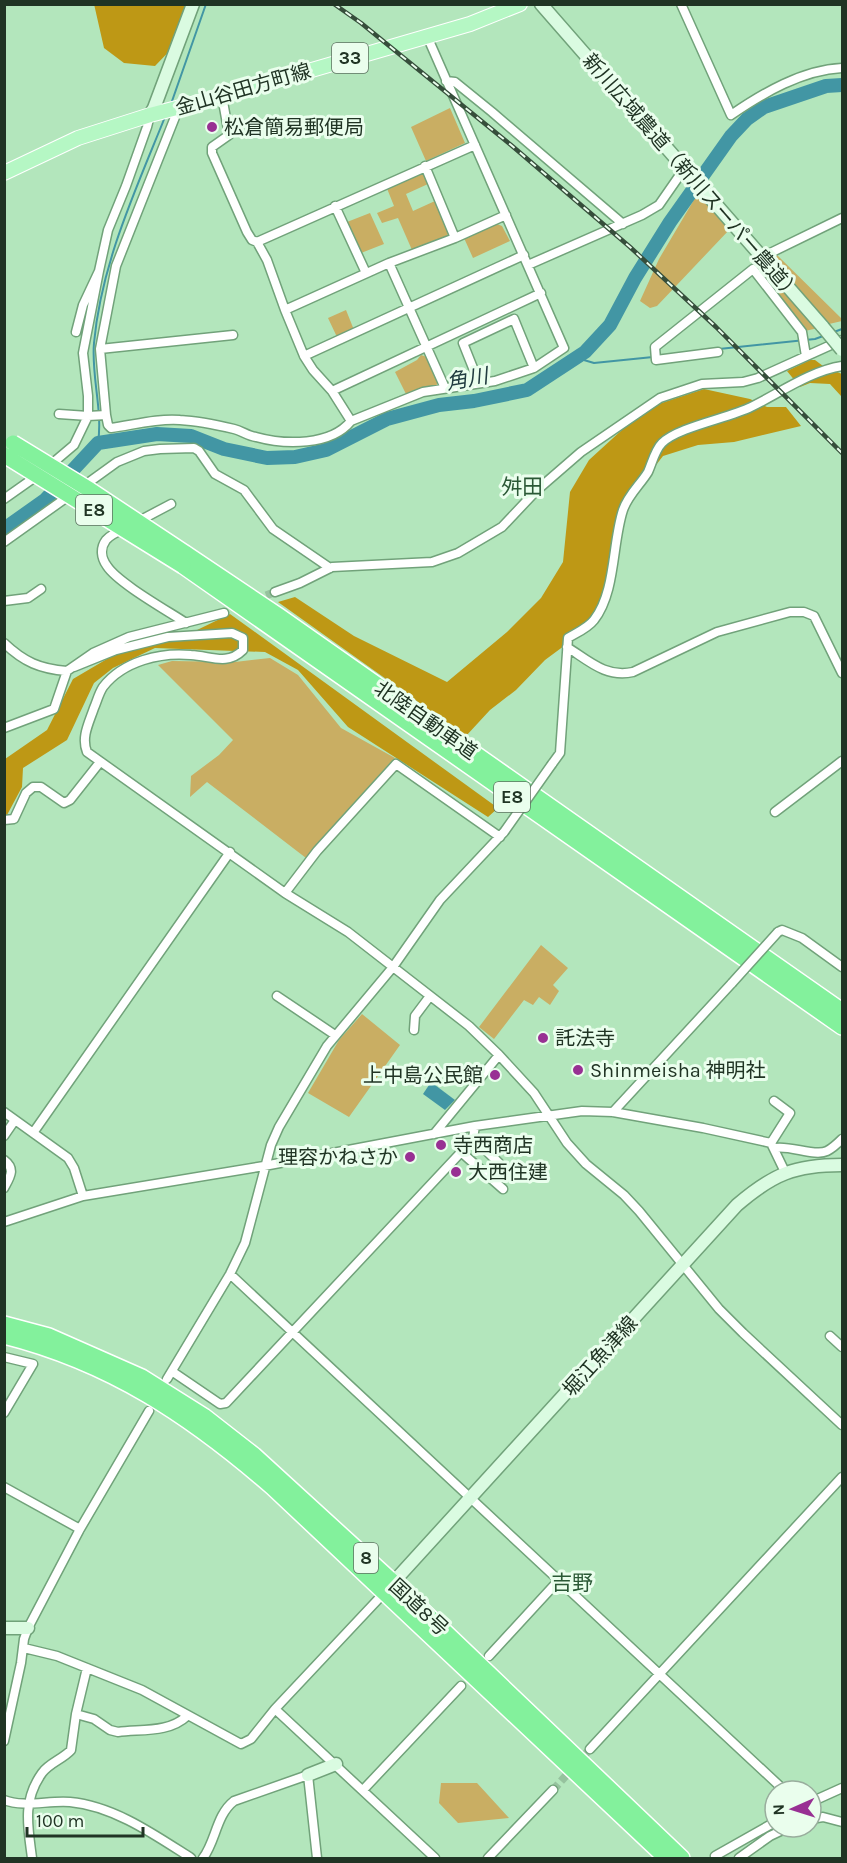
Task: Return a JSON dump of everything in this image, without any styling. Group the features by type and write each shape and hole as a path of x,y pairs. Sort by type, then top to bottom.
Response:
{"highway":[{"name":"北陸自動車道","path":"4,438 90,490 843,1027"},
{"name":"北陸自動車道","path":"4,455 279,616 843,1011"},
{"name":"国道8号","path":"4,1324 49,1336 116,1365 142,1377 204,1416 282,1479 389,1588 666,1858"},
{"name":"国道8号","path":"4,1336 38,1346 115,1377 182,1415 214,1438 389,1588 682,1858"}],"main road":[{"path":"152,114 193,4"},
{"name":"金山谷田方町線","path":"4,173 78,138 152,114 471,24 520,4"},
{"name":"新川広域農道（新川スーパー農道）","path":"541,4 843,350"},
{"name":"堀江魚津線","path":"389,1588 737,1205 785,1172 843,1165"},
{"path":"4,1628 28,1628"},
{"path":"308,1775 336,1764"}],"street":[{"path":"681,4 731,115 754,99 787,83 805,76 843,68"},
{"path":"180,107 126,243 119,254 110,293 100,349 108,425 111,428 166,419 179,420 237,430 255,437 297,442 308,441 344,429 351,421 405,398 445,387 495,381 534,368 564,348 427,36"},
{"path":"446,81 455,82 516,131 623,224"},
{"path":"222,96 229,135 212,147 212,153 247,232 252,240 257,242 267,260 304,356 312,370 332,391 351,421"},
{"path":"4,499 32,480 74,445 88,416 84,353 99,271 108,230 152,114"},
{"path":"257,242 475,145"},
{"path":"425,166 455,238"},
{"path":"528,265 642,215 659,204 686,171"},
{"path":"335,206 366,273"},
{"path":"285,310 389,263 455,238 506,215"},
{"path":"762,257 843,218"},
{"path":"304,356 524,255"},
{"path":"389,263 445,387"},
{"path":"718,352 656,356 655,347 753,268 802,332 806,356"},
{"path":"76,332 83,305 99,271"},
{"path":"332,391 541,293"},
{"path":"479,383 463,343 514,319 534,368"},
{"path":"100,349 233,335"},
{"path":"275,592 330,568 432,562 458,553 502,527 536,491 581,452 660,398 702,384 743,382 758,378 843,340"},
{"path":"167,1379 230,1274 245,1243 264,1166 279,1127 335,1035 393,967 440,900 502,834 560,753 568,638 593,621 601,609 611,576 619,525 624,509 629,496 645,477 660,445 685,431 748,408 802,381 843,366"},
{"path":"59,414 106,415"},
{"path":"4,542 117,462 144,451 187,447 199,451 215,474 244,490 273,529 330,568"},
{"path":"171,504 107,538 102,547 102,558 108,568 131,586 186,623"},
{"path":"4,601 28,598 41,589"},
{"path":"567,647 606,672 620,675 633,672 717,632 790,612 804,612 814,616 843,673"},
{"path":"4,728 54,709 71,669 93,653 129,637 224,613"},
{"path":"4,643 32,664 46,670 71,669 116,650 168,637 232,633 243,638 243,650 235,658 158,655 130,666 109,681 101,689 83,742 87,752 285,893 348,932 469,1026 499,1054 534,1093 567,1143 631,1203 719,1309 843,1425"},
{"path":"775,812 843,761"},
{"path":"4,820 14,819 26,793 33,787 41,788 64,803 70,800 100,762"},
{"path":"285,893 317,851 396,764 502,834"},
{"path":"33,1133 230,852"},
{"path":"614,1112 778,932 782,930 802,938 843,967"},
{"path":"277,996 335,1035"},
{"path":"414,1030 415,1016 430,996"},
{"path":"434,1134 499,1054"},
{"path":"773,1145 790,1113 774,1101"},
{"path":"4,1222 82,1196 264,1166 476,1126 582,1111 614,1112 819,1153 826,1152 843,1139"},
{"path":"4,1112 68,1158 74,1168 82,1196"},
{"path":"4,1136 15,1120"},
{"path":"173,1372 220,1404 226,1403 461,1152 473,1138 476,1126"},
{"path":"473,1138 499,1163"},
{"path":"773,1145 785,1172"},
{"path":"461,1152 503,1189"},
{"path":"4,1160 10,1164 11,1176 4,1188"},
{"path":"230,1274 772,1779"},
{"path":"830,1336 843,1347"},
{"path":"4,1357 33,1364 4,1413"},
{"path":"4,1742 28,1628 80,1529 149,1411"},
{"path":"590,1749 843,1478"},
{"path":"4,1487 80,1529"},
{"path":"489,1656 558,1581"},
{"path":"24,1648 57,1656 142,1690 241,1744 251,1739 275,1709 389,1588"},
{"path":"32,1858 27,1816 28,1803 42,1772 71,1750 76,1714 87,1668"},
{"path":"363,1790 460,1686"},
{"path":"275,1709 435,1858"},
{"path":"76,1714 94,1719 110,1730 118,1732 170,1727 180,1723 187,1716"},
{"path":"203,1858 219,1822 228,1806 234,1801 308,1775 317,1858"},
{"path":"823,1797 843,1788"},
{"path":"488,1858 554,1790"},
{"path":"4,1800 28,1803 72,1802 105,1809 191,1858"},
{"path":"823,1817 843,1822"},
{"path":"715,1856 763,1829"},
{"path":"739,1858 766,1839"}],"shaded area":[{"path":"94,4 192,5 181,39 155,66 124,63 104,48"},
{"path":"450,108 465,143 426,161 411,127"},
{"path":"418,172 424,174 428,184 406,194 413,211 435,201 449,232 446,238 412,250 398,218 382,223 377,213 394,206 386,186"},
{"path":"698,193 730,229 657,306 650,308 640,301 659,259"},
{"path":"370,213 384,244 361,253 347,222"},
{"path":"497,224 502,226 510,241 473,258 464,238"},
{"path":"777,255 842,321 829,324 772,260"},
{"path":"763,265 818,328 805,331 758,269"},
{"path":"346,310 354,330 337,337 328,318"},
{"path":"421,355 427,357 438,381 436,387 406,394 395,372 417,360"},
{"path":"810,360 815,360 842,374 842,408 841,396 830,384 810,383 800,387 787,371"},
{"path":"704,389 750,399 767,407 786,407 801,426 734,442 698,445 663,456 636,491 613,544 608,584 595,623 545,660 516,690 490,710 466,736 278,602 295,597 354,636 447,682 507,632 541,598 563,562 570,492 589,460 646,408"},
{"path":"230,614 498,808 488,817 348,727 298,670 265,652 155,648 113,668 94,683 67,740 23,768 22,787 5,815 5,759 47,730 73,679 112,656 195,631"},
{"path":"270,658 298,675 341,728 395,758 306,858 207,782 190,797 191,776 219,755 233,740 158,665 172,661 235,662"},
{"path":"541,945 568,968 553,985 559,991 550,1005 539,997 533,1005 524,1000 494,1039 479,1027"},
{"path":"362,1014 400,1045 349,1117 308,1093 339,1040"},
{"path":"441,1783 477,1783 509,1818 458,1823 439,1803"}],"water":[{"path":"431,1082 455,1100 445,1110 423,1094"}],"waterway":[{"path":"171,104 206,4"},
{"name":"角川","path":"4,529 45,500 98,443 157,434 191,436 224,449 267,458 295,457 326,450 387,419 439,405 474,401 527,390 585,352 610,325 635,278 670,222 731,136 747,119 764,107 826,86 842,85"},
{"path":"98,443 99,418 94,343 104,284 121,227 165,117"},
{"path":"834,332 842,329"},
{"path":"719,349 815,339 826,335"},
{"path":"577,358 594,363 653,357"}],"tunnel":[{"path":"255,600 275,592"},
{"path":"553,1790 590,1749"}],"railway":[{"path":"334,4 361,23 511,145 630,247 716,327 842,453"}],"place":[{"name":"松倉簡易郵便局","path":"212,127"},
{"name":"託法寺","path":"543,1038"},
{"name":"Shinmeisha 神明社","path":"578,1070"},
{"name":"上中島公民館","path":"495,1075"},
{"name":"寺西商店","path":"441,1145"},
{"name":"理容かねさか","path":"410,1157"},
{"name":"大西住建","path":"456,1172"}],"district":[{"name":"舛田","path":"522,487"},
{"name":"吉野","path":"572,1583"}]}
